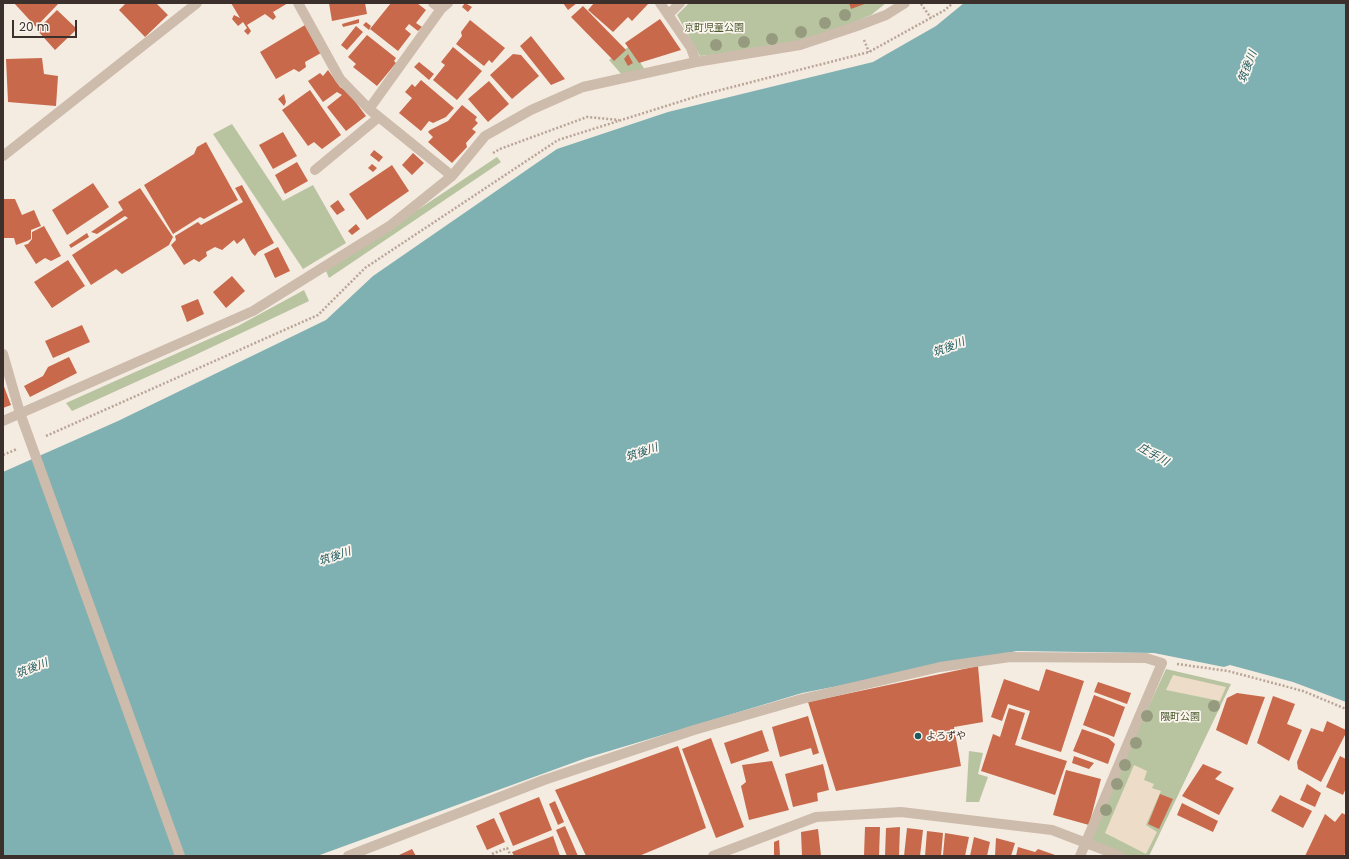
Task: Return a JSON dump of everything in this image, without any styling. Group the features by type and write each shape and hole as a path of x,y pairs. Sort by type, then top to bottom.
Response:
{"street":[{"path":"3,156 197,3"},
{"path":"298,3 340,79 369,109 452,176"},
{"path":"660,3 691,48 696,62"},
{"path":"668,15 680,3"},
{"path":"3,421 253,312 391,225 452,176 485,136 531,110 583,87 696,62 800,45 886,15 906,3"},
{"path":"369,109 441,5"},
{"path":"315,170 379,117"},
{"path":"3,354 20,413 180,856"},
{"path":"348,856 544,780 694,730 802,699 940,667 1010,658 1146,658 1162,663 1080,856"},
{"path":"713,856 816,817 901,812 1052,830 1120,856"}],"path":[{"path":"921,3 931,18"},
{"path":"39,439 318,315 365,268 558,140 701,95 870,52 945,10 953,3"},
{"path":"493,153 587,117 622,120"},
{"path":"3,455 17,448"},
{"path":"1162,663 1228,671 1303,691 1346,709"},
{"path":"492,854 507,848 511,856"}],"green space":[{"name":"京町児童公園","path":"689,3 886,3 871,15 800,45 700,56 677,15"},
{"path":"630,46 645,70 623,76 609,60"},
{"path":"232,124 283,201 313,185 346,243 303,269 213,134"},
{"path":"497,157 501,162 329,278 326,271"},
{"path":"304,290 309,301 72,411 66,403 238,326"},
{"name":"隈町公園","path":"1166,669 1231,684 1149,856 1118,856 1086,842"},
{"path":"969,751 983,753 978,774 988,777 979,802 966,802"}],"shaded area":[{"path":"1173,675 1226,687 1220,701 1166,690"},
{"path":"1134,765 1147,771 1144,780 1154,784 1152,788 1161,791 1146,825 1157,832 1146,854 1105,833"}],"water":[{"path":"964,3 1346,3 1346,702 1293,682 1230,665 1224,667 1154,653 1017,651 802,693 586,758 317,856 3,856 3,472 118,421 326,320 373,276 557,149 668,112 873,62 936,26"}],"building":[{"path":"14,3 59,3 36,27"},
{"path":"126,3 156,3 168,15 145,37 119,10"},
{"path":"231,3 288,3 273,12 276,17 273,20 265,14 247,25 251,31 248,35 244,31 247,28 243,22 238,26 232,19 234,15 240,18"},
{"path":"329,3 365,3 367,14 332,21"},
{"path":"391,3 417,3 426,10 416,23 422,27 418,31 409,24 405,29 411,34 398,51 370,29"},
{"path":"465,3 472,7 468,12 462,7"},
{"path":"563,3 577,3 568,10"},
{"path":"594,3 649,3 632,21 628,17 613,32 588,10"},
{"path":"849,3 867,3 851,9"},
{"path":"583,6 626,50 614,61 571,17"},
{"path":"57,10 77,29 55,50 37,30"},
{"path":"359,19 359,23 343,27 342,24"},
{"path":"660,19 681,50 639,63 625,43"},
{"path":"470,20 505,48 492,63 489,60 484,66 456,44 462,36 461,32"},
{"path":"366,22 371,26 369,30 363,25"},
{"path":"305,25 321,53 305,62 306,67 299,72 294,69 276,79 260,52"},
{"path":"356,26 363,32 347,50 341,45"},
{"path":"367,35 396,58 394,61 396,63 377,86 353,67 356,64 348,57"},
{"path":"531,36 565,79 551,85 520,46"},
{"path":"453,47 482,71 457,100 433,80 445,65 441,62"},
{"path":"513,54 521,55 539,76 512,99 490,75"},
{"path":"628,54 633,63 628,66 624,59"},
{"path":"42,58 44,74 58,76 56,106 8,102 6,59"},
{"path":"419,62 434,74 429,80 414,67"},
{"path":"328,70 340,87 348,92 366,116 346,131 327,107 342,95 337,92 323,102 308,81 320,73 323,76"},
{"path":"421,80 454,108 446,117 433,123 429,121 421,131 399,113 412,98 405,92 412,84 415,87"},
{"path":"489,81 509,104 488,122 468,99"},
{"path":"310,90 341,135 322,149 314,142 308,146 282,110"},
{"path":"284,94 286,102 284,106 278,99"},
{"path":"462,105 477,117 475,120 478,123 472,129 476,132 466,143 467,147 452,163 428,142 433,137 428,132 448,121"},
{"path":"283,132 297,156 273,169 259,145"},
{"path":"206,142 238,200 204,219 200,217 173,234 144,185 194,154 197,147"},
{"path":"374,150 383,157 379,162 370,155"},
{"path":"413,153 424,163 412,175 402,165"},
{"path":"297,162 308,181 285,194 275,175"},
{"path":"372,164 377,168 373,172 368,168"},
{"path":"392,165 409,191 367,220 349,194"},
{"path":"93,183 109,207 67,235 52,210"},
{"path":"242,185 274,243 258,252 255,256 244,238 237,244 234,240 222,250 215,247 206,252 207,256 199,262 194,259 184,265 171,245 176,240 175,236 198,222 201,225 243,202 235,188"},
{"path":"140,188 173,237 169,245 122,274 116,269 91,285 72,255 128,218 125,216 97,234 91,232 123,210 118,202"},
{"path":"3,199 15,199 22,215 34,210 41,226 31,230 31,239 16,245 14,238 3,238"},
{"path":"338,200 345,210 337,215 330,206"},
{"path":"356,224 360,229 352,235 348,231"},
{"path":"44,226 61,256 51,261 45,258 36,264 24,245 28,244 32,239 32,232"},
{"path":"87,233 89,237 71,248 69,245"},
{"path":"278,247 290,271 275,278 264,254"},
{"path":"68,260 85,286 52,308 34,282"},
{"path":"232,276 245,291 226,308 213,292"},
{"path":"198,299 204,314 187,322 181,306"},
{"path":"82,325 90,342 53,358 45,341"},
{"path":"69,357 77,373 30,397 24,386 43,376 48,367"},
{"path":"3,384 11,405 3,408"},
{"path":"978,666 983,722 954,727 961,766 836,791 808,702"},
{"path":"1046,669 1084,681 1061,752 1021,739 1030,711 1008,704 1002,721 991,717 1004,679 1039,691"},
{"path":"1098,682 1131,693 1127,704 1094,692"},
{"path":"1237,693 1265,697 1247,745 1216,730 1227,698"},
{"path":"1094,695 1125,707 1114,737 1083,725"},
{"path":"1273,696 1295,704 1287,724 1302,730 1289,761 1257,743"},
{"path":"1009,708 1025,713 1015,745 1067,761 1055,795 981,771 993,734 1000,737"},
{"path":"808,716 819,753 813,755 811,748 780,757 772,727"},
{"path":"1327,721 1346,730 1346,733 1321,782 1298,769 1297,762 1311,728 1323,732"},
{"path":"1082,729 1108,738 1115,744 1108,764 1073,751"},
{"path":"762,730 769,751 731,764 724,743"},
{"path":"711,738 744,827 716,838 682,749"},
{"path":"678,746 706,828 639,856 586,856 555,790"},
{"path":"1074,756 1094,763 1089,769 1072,763"},
{"path":"1340,756 1346,759 1346,788 1343,795 1326,787"},
{"path":"772,761 789,810 749,820 741,786 746,782 742,765"},
{"path":"823,764 829,790 817,793 818,801 793,807 785,774"},
{"path":"1203,764 1222,772 1215,779 1234,788 1219,815 1182,796"},
{"path":"1066,770 1101,779 1089,825 1053,815"},
{"path":"1307,784 1321,793 1315,807 1300,800"},
{"path":"1160,794 1173,799 1159,829 1148,824"},
{"path":"1280,795 1312,811 1303,828 1271,811"},
{"path":"539,797 552,830 513,846 499,813"},
{"path":"555,801 564,822 558,825 549,804"},
{"path":"1182,803 1218,821 1213,832 1177,815"},
{"path":"1342,813 1346,815 1346,851 1344,856 1305,856 1325,814 1335,822"},
{"path":"494,818 505,842 487,850 476,826"},
{"path":"565,826 578,856 567,856 556,830"},
{"path":"865,827 880,827 879,856 864,856"},
{"path":"900,827 899,856 885,856 886,828"},
{"path":"907,828 923,830 920,856 904,856"},
{"path":"818,829 821,856 802,856 801,832"},
{"path":"927,831 943,833 941,856 925,856"},
{"path":"945,833 969,837 965,856 943,855"},
{"path":"553,836 560,856 514,856 512,852"},
{"path":"974,837 990,842 987,856 970,856"},
{"path":"996,838 1015,843 1011,856 995,856"},
{"path":"779,840 780,856 774,856 774,842"},
{"path":"1018,847 1035,852 1038,849 1058,856 1016,856"},
{"path":"412,849 416,856 397,856"}],"place":[{"name":"よろずや","path":"918,736"}],"water label":[{"name":"筑後川","path":"1248,67"},
{"name":"筑後川","path":"949,348"},
{"name":"筑後川","path":"642,453"},
{"name":"庄手川","path":"1153,455"},
{"name":"筑後川","path":"335,557"},
{"name":"筑後川","path":"32,669"}]}
